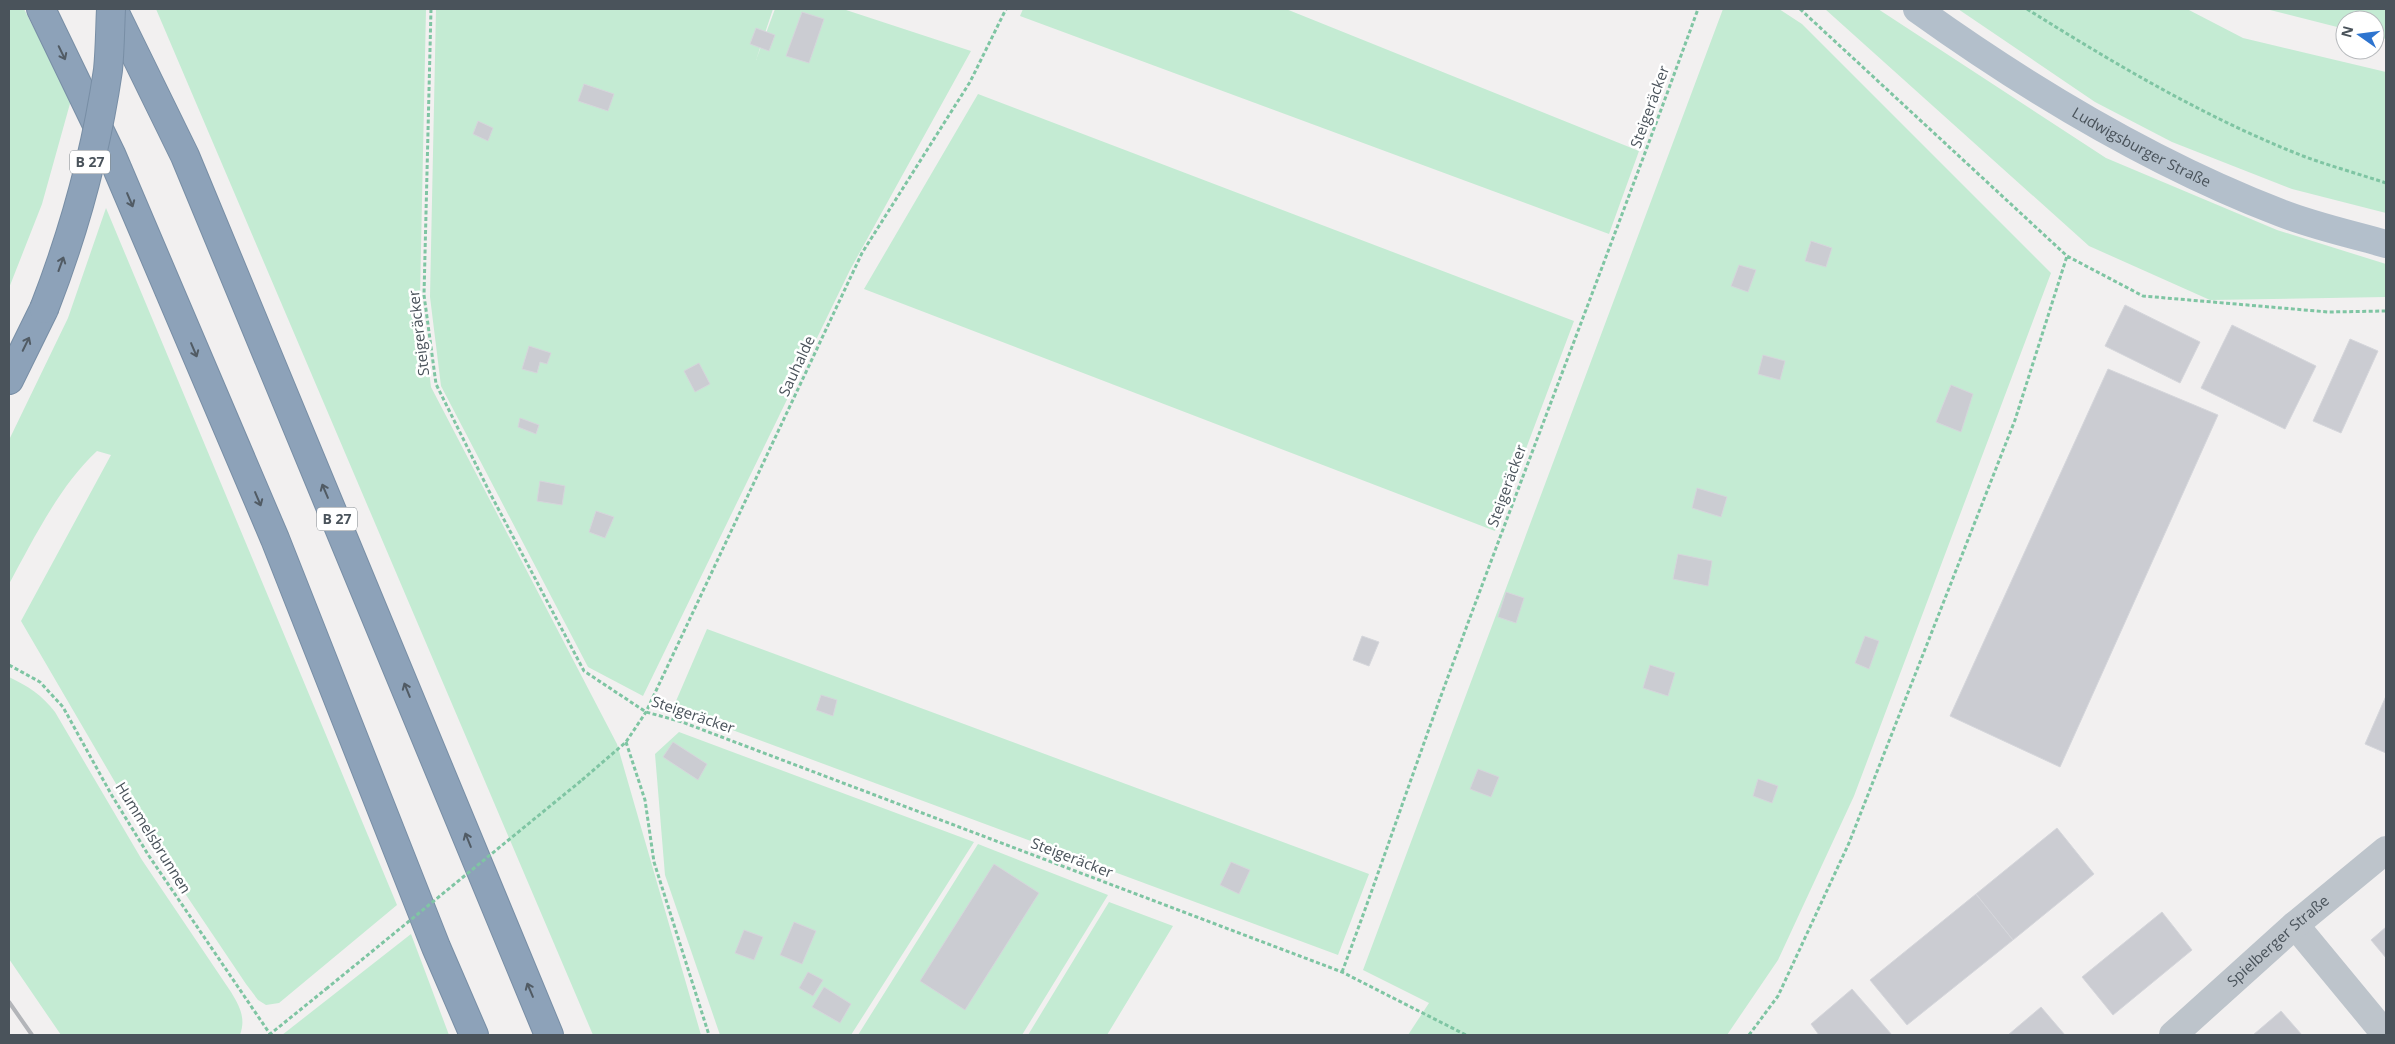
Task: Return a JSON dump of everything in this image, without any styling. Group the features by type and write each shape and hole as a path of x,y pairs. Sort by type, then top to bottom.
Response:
{"highway":[{"name":"B 27","path":"41,9 111,154 271,530 432,938 474,1035"},
{"name":"B 27","path":"9,380 44,309 63,260 96,137 108,68 112,9"},
{"name":"B 27","path":"112,9 185,156 373,605 549,1035"}],"main road":[{"name":"Ludwigsburger Straße","path":"1918,9 2083,118 2164,161 2282,213 2386,244"}],"street":[{"name":"Spielberger Straße","path":"2173,1035 2295,925 2386,850"},
{"path":"2295,925 2386,1035"}],"path":[{"name":"Steigeräcker","path":"431,9 424,295 436,384 491,495 584,671 646,712 682,722 1342,972 1466,1035"},
{"name":"Sauhalde","path":"269,1035 626,742 646,712 862,253 970,82 1006,9"},
{"name":"Steigeräcker","path":"1342,972 1451,667 1550,403 1615,237 1698,9"},
{"path":"1800,9 2067,256 2144,296 2328,312 2386,311"},
{"path":"2027,9 2186,103 2303,156 2386,184"},
{"path":"1749,1035 1778,996 1849,844 2015,420 2067,256"},
{"name":"Hummelsbrunnen","path":"9,666 40,682 63,707 111,794 149,856 269,1035"},
{"path":"626,742 645,800 654,862 709,1035"}],"green space":[{"path":"9,9 24,9 71,100 42,204 9,288"},
{"path":"156,9 426,9 420,298 431,387 617,744 701,1035 593,1035"},
{"path":"436,9 773,9 756,60 775,9 843,9 971,51 850,270 643,696 588,667 441,386 430,297"},
{"path":"1023,9 1286,9 1639,151 1609,234 1020,16"},
{"path":"1723,9 1779,9 1802,24 2051,273 1854,796 1778,960 1727,1035 1408,1035 1429,1003 1363,970"},
{"path":"1825,9 1878,9 2106,158 2277,230 2386,264 2386,297 2210,300 2089,246"},
{"path":"1958,9 2187,9 2243,38 2386,72 2386,213 2292,189 2172,142 2095,102"},
{"path":"2266,9 2386,9 2386,39 2385,10 2335,10 2335,26"},
{"path":"978,94 1574,321 1495,531 864,289"},
{"path":"106,208 397,905 279,1003 266,1005 258,1000 246,984 176,880 119,789 21,621 111,455 97,451 71,480 48,514 9,584 9,440 68,318"},
{"path":"707,629 1369,874 1338,955 673,708"},
{"path":"9,677 34,692 55,712 142,860 234,997 242,1018 240,1035 61,1035 9,959"},
{"path":"679,732 974,842 851,1035 720,1035 665,875 655,754"},
{"path":"978,844 1108,895 1022,1035 858,1035"},
{"path":"1109,902 1173,926 1107,1035 1028,1035"},
{"path":"411,934 449,1035 282,1035"}],"building":[{"path":"802,12 824,19 809,63 786,56"},
{"path":"756,28 775,35 769,51 750,44"},
{"path":"584,84 614,94 608,111 578,101"},
{"path":"478,121 493,128 488,141 473,134"},
{"path":"1811,241 1832,248 1826,267 1805,261"},
{"path":"1739,265 1756,270 1748,292 1731,286"},
{"path":"2125,305 2200,342 2180,383 2105,346"},
{"path":"2232,325 2316,366 2285,429 2201,388"},
{"path":"2350,339 2378,351 2341,433 2313,421"},
{"path":"529,346 551,353 547,364 540,362 537,373 522,369"},
{"path":"1763,355 1785,361 1780,380 1758,374"},
{"path":"699,363 710,384 695,392 684,371"},
{"path":"2108,369 2218,415 2060,767 1950,716"},
{"path":"1951,385 1973,394 1961,432 1936,422"},
{"path":"520,418 539,425 536,434 518,427"},
{"path":"540,481 565,486 562,505 537,501"},
{"path":"1697,488 1727,497 1721,517 1692,508"},
{"path":"596,511 614,517 605,538 589,532"},
{"path":"1678,554 1712,561 1708,586 1673,579"},
{"path":"1506,592 1524,598 1516,623 1498,617"},
{"path":"1362,636 1379,642 1369,666 1353,660"},
{"path":"1865,636 1879,641 1869,669 1855,663"},
{"path":"1650,665 1675,673 1668,696 1643,688"},
{"path":"821,695 837,700 833,716 816,710"},
{"path":"2386,696 2386,753 2365,744"},
{"path":"673,742 707,764 698,780 663,757"},
{"path":"1478,769 1499,777 1491,797 1470,789"},
{"path":"1758,779 1778,786 1772,803 1753,796"},
{"path":"2057,828 2094,874 2013,940 1976,894"},
{"path":"1231,862 1250,870 1239,894 1220,885"},
{"path":"994,864 1039,893 965,1010 920,981"},
{"path":"1976,894 2013,940 1907,1025 1870,980"},
{"path":"2162,912 2192,950 2113,1015 2082,977"},
{"path":"794,922 816,931 802,964 780,955"},
{"path":"2386,927 2386,958 2371,940"},
{"path":"744,930 763,937 754,960 735,953"},
{"path":"808,972 823,980 813,996 799,988"},
{"path":"824,987 851,1004 840,1023 812,1007"},
{"path":"1852,989 1892,1035 1819,1035 1811,1024"},
{"path":"2041,1007 2065,1035 2008,1035"},
{"path":"2281,1011 2302,1035 2253,1035"}],"railway":[{"path":"9,1002 32,1035"}]}
